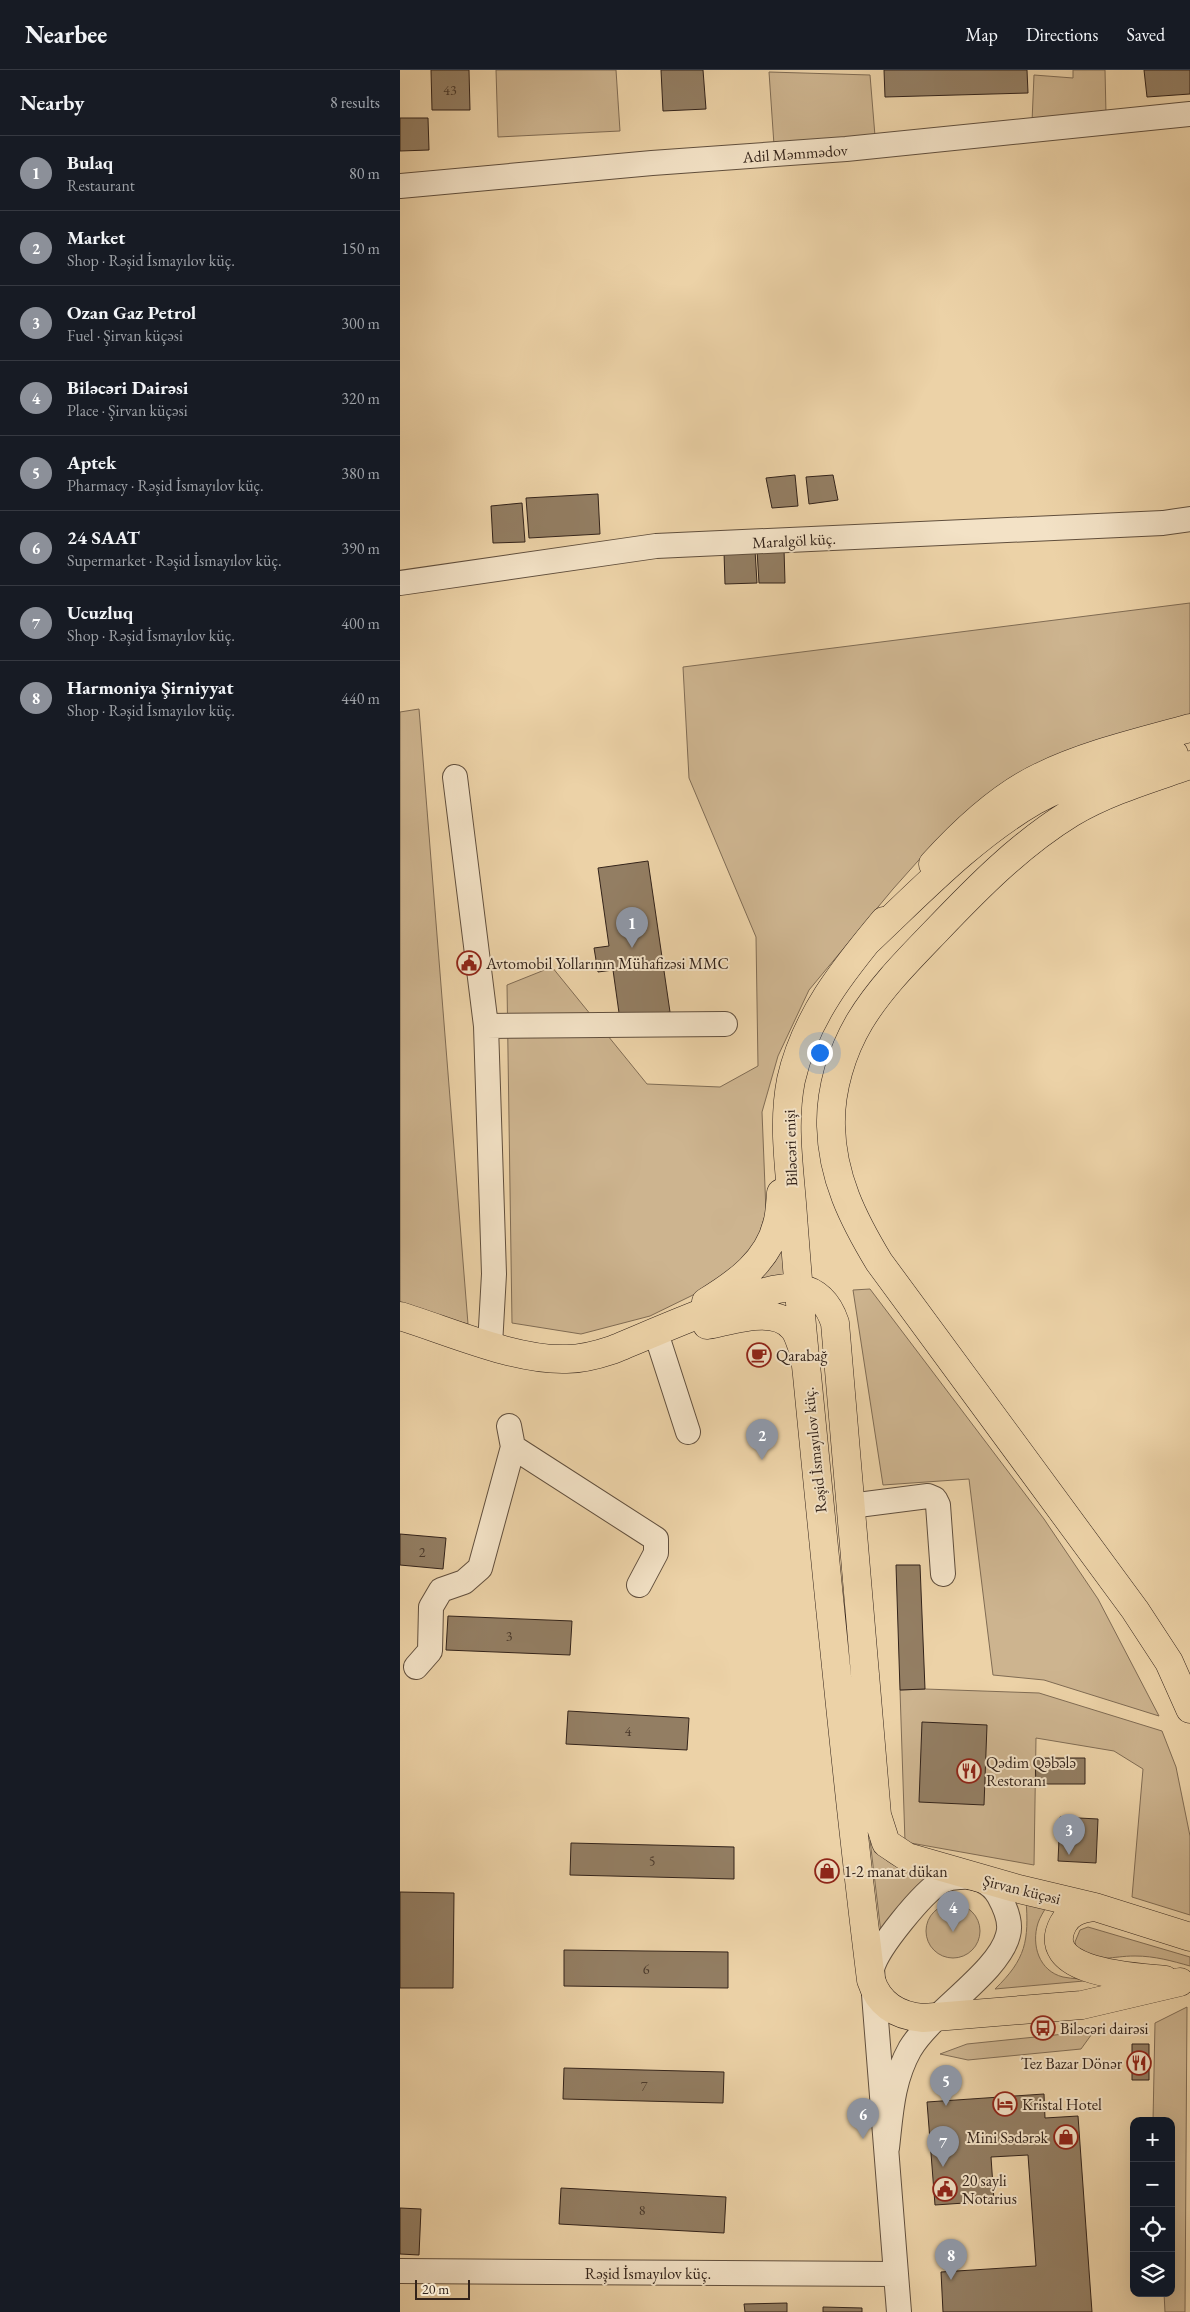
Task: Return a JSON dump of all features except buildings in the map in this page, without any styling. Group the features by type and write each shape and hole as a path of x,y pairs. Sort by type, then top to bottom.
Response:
{"main road":[{"path":"868,940 912,886 948,847 1009,797 1039,777 1071,763 1190,728"},
{"path":"868,940 953,863 1012,815 1036,800 1084,779 1116,768 1190,750"},
{"path":"1190,765 1115,791 1073,812 1031,840 991,874 878,994 860,1022 845,1053 835,1088 831,1124 833,1158 842,1192 856,1224 879,1262 1135,1610 1169,1662 1190,1709"},
{"name":"Biləcəri enişi","path":"798,1288 786,1142 791,1083 801,1045 813,1018 843,972 868,940"},
{"path":"656,1333 727,1289 753,1267 766,1252 777,1224 786,1142"},
{"path":"400,1316 519,1353 569,1360 592,1356 764,1292 798,1288"},
{"name":"Rəşid İsmayılov küç.","path":"871,1980 852,1836 798,1288 810,1291 822,1298 831,1312 835,1323 877,1815"},
{"path":"656,1333 765,1316 787,1322 794,1329 804,1351"},
{"name":"Şirvan küçəsi","path":"877,1815 886,1843 900,1855 975,1877 1095,1907 1190,1937"},
{"path":"1095,1907 1074,1911 1065,1919 1060,1929 1061,1944 1070,1959 1090,1970 1185,1983"},
{"path":"871,1980 877,1994 894,2011 912,2017 936,2017 1082,2004 1185,1983"}],"street":[{"name":"Adil Məmmədov","path":"400,186 652,163 846,149 1190,114"},
{"name":"Maralgöl küç.","path":"400,583 656,546 1163,523 1190,519"},
{"path":"455,777 486,1026 494,1274 490,1344"},
{"path":"486,1026 726,1024"},
{"path":"656,1333 688,1432"},
{"path":"416,1668 430,1651 431,1607 441,1590 464,1582 480,1568 511,1436 656,1539 656,1553 638,1585"},
{"path":"850,1506 928,1496 935,1499 938,1505 943,1574"},
{"path":"887,2148 892,2094 897,2076 919,2036 936,2017 982,1974 1004,1946 1009,1934 1007,1914 997,1893 975,1877 953,1877 942,1882 924,1897 878,1955 872,1969 871,1980 887,2148 899,2312"},
{"name":"Rəşid İsmayılov küç.","path":"400,2271 896,2274"}],"shaded area":[{"path":"496,70 616,70 620,131 498,137"},
{"path":"1073,70 1105,70 1106,114 1032,122 1034,75 1073,78"},
{"path":"769,72 870,75 875,136 774,145"},
{"path":"1190,603 1190,714 1071,749 1027,768 982,799 934,843 809,990 778,1056 762,1112 766,1212 756,1245 734,1275 650,1316 581,1334 512,1323 507,985 552,967 647,1084 720,1087 758,1066 756,937 689,778 683,667"},
{"path":"419,709 468,1324 400,1306 400,712"},
{"path":"785,1228 788,1276 736,1293"},
{"path":"870,1289 1044,1519 1098,1599 1159,1716 1044,1680 993,1675 969,1479 883,1485 853,1290"},
{"name":"Qədim Qəbələ Restoranı","path":"925,1689 1039,1693 1162,1731 1176,1767 1190,1836 1190,1915 1132,1897 1143,1769 1114,1751 1036,1738 1034,1865 905,1842 900,1690"},
{"path":"870,1840 876,1850 890,1863 905,1870 935,1878 881,1933"},
{"path":"1026,1899 1047,1906 1039,1921 1036,1940 1039,1956 1048,1969 1063,1977 1095,1980 995,1989 1013,1968 1023,1949 1027,1927"},
{"path":"953,1904 963,1906 972,1912 978,1921 980,1931 978,1941 972,1950 963,1956 953,1958 943,1956 934,1950 928,1941 926,1931 928,1921 934,1912 943,1906"},
{"path":"1088,1927 1190,1957 1190,1966 1150,1957 1100,1958 1077,1952 1075,1942 1080,1930"},
{"path":"1187,2007 1185,2312 1165,2312 1164,2297 1175,2297 1175,2117 1153,2117 1155,2023"},
{"path":"1094,2031 1081,2049 968,2060 940,2054 967,2044"}],"place":[{"name":"Bulaq","path":"632,948"},
{"name":"Avtomobil Yollarının Mühafizəsi MMC","path":"469,963"},
{"name":"Qarabağ","path":"759,1355"},
{"name":"Market","path":"762,1460"},
{"name":"Qədim Qəbələ Restoranı","path":"969,1771"},
{"name":"Ozan Gaz Petrol","path":"1069,1855"},
{"name":"1-2 manat dükan","path":"827,1871"},
{"name":"Biləcəri Dairəsi","path":"953,1932"},
{"name":"Biləcəri dairəsi","path":"1043,2028"},
{"name":"Tez Bazar Dönər","path":"1139,2063"},
{"name":"Kristal Hotel","path":"1005,2104"},
{"name":"Aptek","path":"946,2106"},
{"name":"Mini Sədərək","path":"1066,2137"},
{"name":"24 SAAT","path":"863,2139"},
{"name":"Ucuzluq","path":"943,2167"},
{"name":"20 sayli Notarius","path":"945,2189"},
{"name":"Harmoniya Şirniyyat","path":"951,2280"}]}
